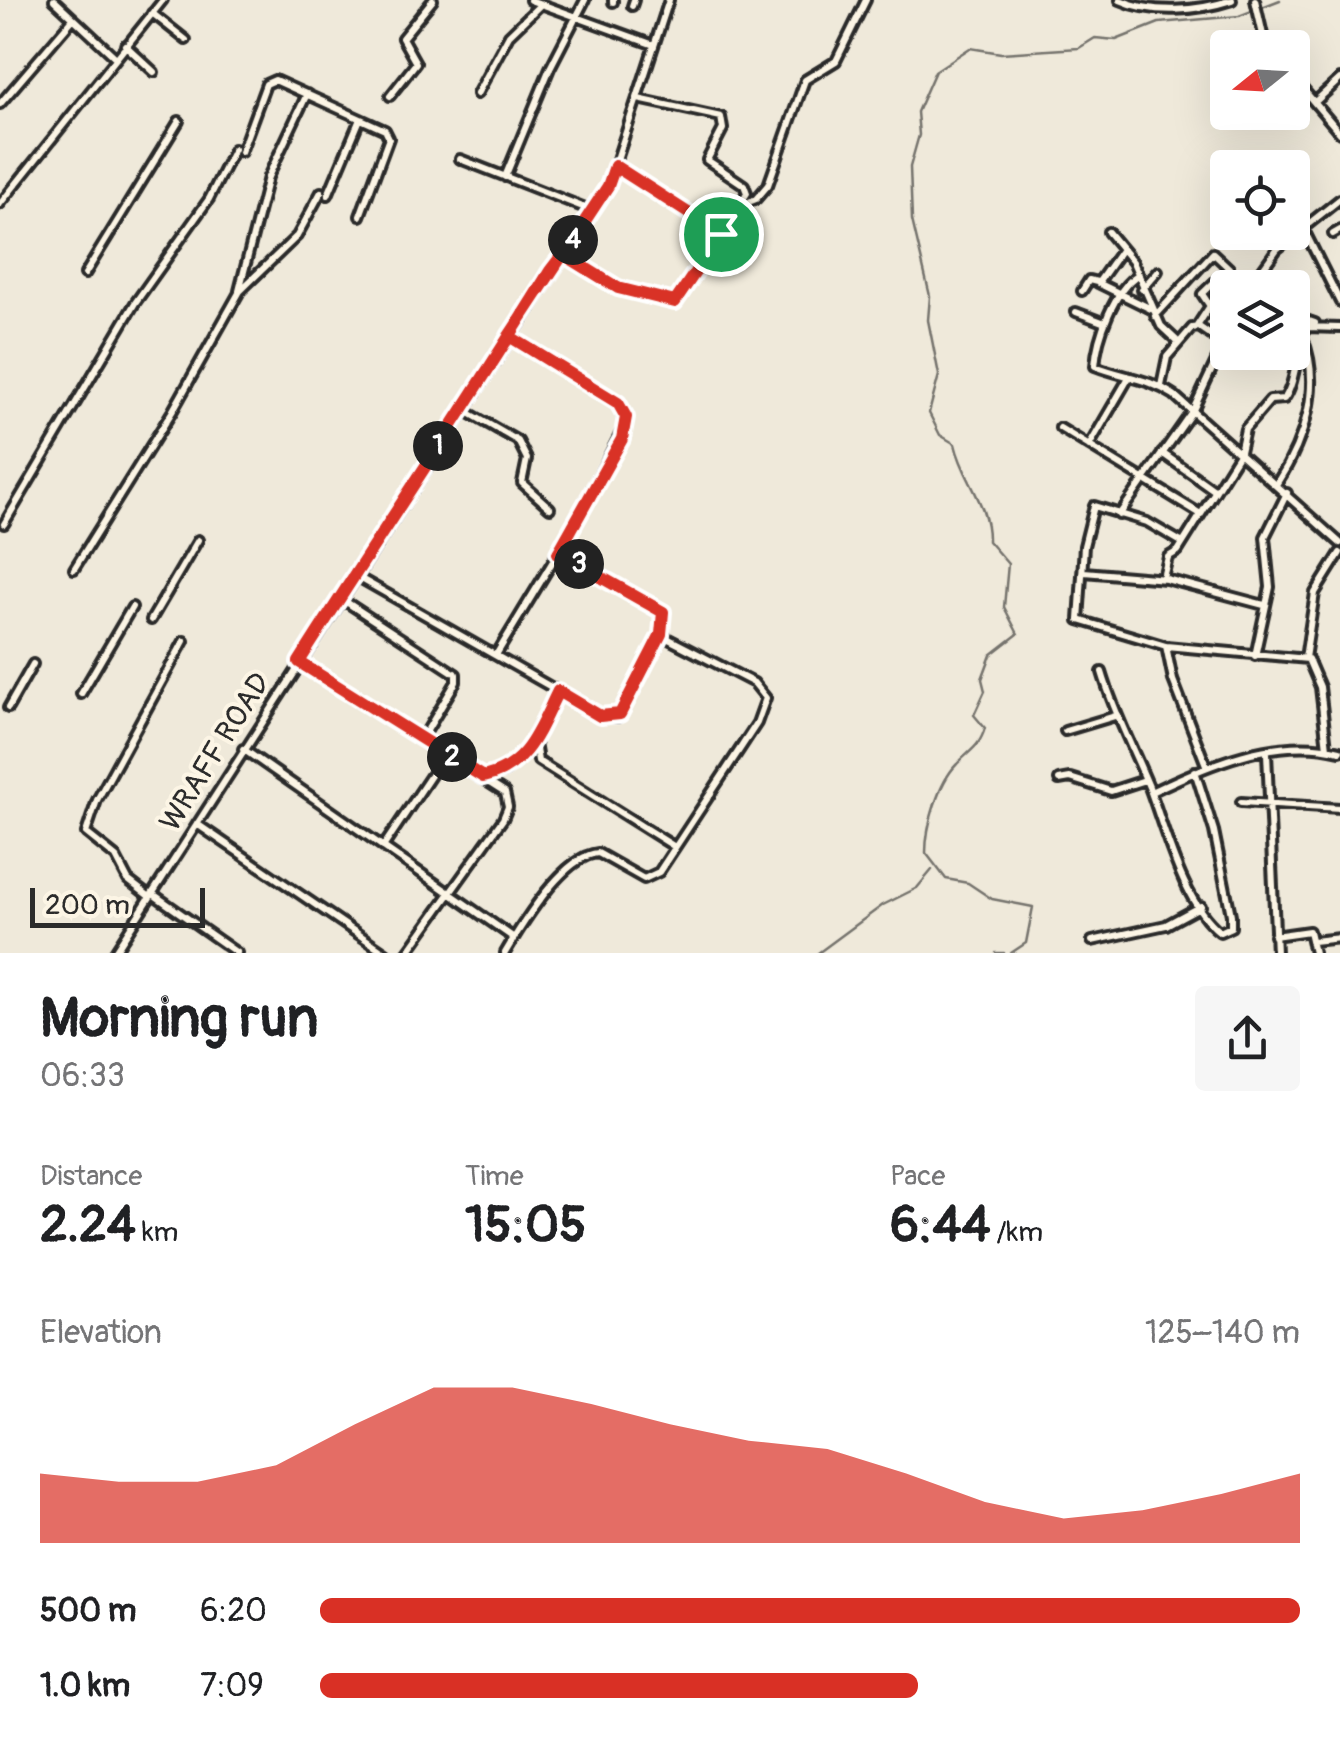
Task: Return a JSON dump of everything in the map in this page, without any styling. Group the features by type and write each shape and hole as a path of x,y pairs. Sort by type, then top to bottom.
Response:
{"street":[{"path":"54,0 115,57"},
{"path":"0,204 163,0"},
{"path":"390,96 416,64 402,38 434,0"},
{"path":"530,0 654,45"},
{"path":"506,177 585,0"},
{"name":"WRAFF ROAD","path":"114,953 592,211 615,166 669,0"},
{"path":"1120,0 1140,8 1174,8 1232,0"},
{"path":"739,206 756,199 768,185 805,80 836,60 862,1"},
{"path":"477,94 509,35 541,4"},
{"path":"1256,4 1262,30"},
{"path":"152,13 186,40"},
{"path":"0,104 72,20"},
{"path":"125,45 154,72"},
{"path":"1316,101 1340,79"},
{"path":"4,524 135,303 210,200 270,81 385,130 389,138 360,216"},
{"path":"74,570 172,412 239,292 268,177 308,94"},
{"path":"1310,95 1340,133"},
{"path":"563,254 618,288 675,302 739,206 746,188 707,160 723,129 721,117 638,99"},
{"path":"239,292 297,236 324,194 360,119"},
{"path":"86,274 179,121"},
{"path":"460,160 592,211"},
{"path":"615,166 721,234"},
{"path":"1310,222 1340,198"},
{"path":"1108,232 1140,274 1141,290 1176,340"},
{"path":"1310,241 1339,297"},
{"path":"1098,282 1122,248"},
{"path":"1154,312 1213,253 1229,268 1202,294 1210,306 1196,326 1176,340 1160,386"},
{"path":"1141,290 1158,272"},
{"path":"1140,274 1105,323 1094,364 1128,379 1145,378 1193,410 1340,544"},
{"path":"1082,291 1089,280 1098,282 1154,312"},
{"path":"1076,312 1105,323"},
{"path":"1310,322 1340,328"},
{"path":"1310,326 1316,324"},
{"path":"1196,326 1210,335"},
{"path":"496,655 622,439 626,417 618,403 509,336"},
{"path":"1119,515 1193,410 1213,370"},
{"path":"1162,578 1168,558 1184,543 1240,452 1245,429 1270,400 1284,399 1292,388 1292,370"},
{"path":"1276,483 1292,460 1311,400 1310,370"},
{"path":"1090,446 1128,379"},
{"path":"462,409 518,440 527,459 522,482 550,508"},
{"path":"1060,428 1199,513"},
{"path":"1162,452 1214,490"},
{"path":"1254,656 1270,587 1265,538 1287,493"},
{"path":"1184,543 1146,522 1094,506 1080,621 1166,646 1305,658"},
{"path":"151,620 198,540"},
{"path":"356,576 600,716 617,717 661,634 663,612 558,553"},
{"path":"1327,748 1316,673 1305,658 1315,594 1340,554"},
{"path":"1083,572 1162,578 1264,605"},
{"path":"340,598 456,674 456,682 422,739"},
{"path":"81,694 132,608"},
{"path":"505,953 572,861 598,854 647,879 660,872 758,723 766,698 754,684 661,634"},
{"path":"184,641 97,800 86,833 116,857 128,880 237,953"},
{"path":"1166,646 1173,680 1206,765"},
{"path":"299,662 506,794 508,806 407,953"},
{"path":"8,708 32,664"},
{"path":"1102,672 1115,716 1150,792 1174,858 1218,932 1231,927 1214,831 1195,771"},
{"path":"483,777 505,772 532,747 558,691"},
{"path":"1065,732 1115,716"},
{"path":"532,747 536,758"},
{"path":"1150,792 1206,765 1267,752 1327,748 1340,752"},
{"path":"243,750 514,938"},
{"path":"1267,752 1276,953"},
{"path":"384,847 446,754"},
{"path":"524,755 536,758 675,848"},
{"path":"1058,780 1070,778 1116,791 1145,780"},
{"path":"1241,802 1340,808"},
{"path":"197,824 386,953"},
{"path":"1092,941 1166,925 1200,906"},
{"path":"1274,936 1308,932 1314,953"},
{"path":"1312,940 1340,938"}],"waterway":[{"path":"1011,953 1026,943 1033,907 992,899 968,883 946,879 926,853 931,818 944,782 983,735 985,728 974,715 985,691 982,679 991,655 1018,634 1004,607 1008,564 988,541 980,503 955,444 940,435 929,413 939,375 928,320 930,296 912,220 910,167 919,135 917,112 935,71 970,48 1001,53 1079,48 1095,38 1116,40 1159,23 1239,16 1280,0"},
{"path":"818,953 883,905 917,888 932,870"},
{"path":"996,953 1004,953"}],"route":[{"path":"721,234 615,166 608,186 550,271 509,336 618,403 626,417 622,439 558,553 663,612 661,634 620,714 600,716 558,691 532,747 505,772 483,777 299,662 550,271 563,254 631,294 675,302 721,234"}]}
